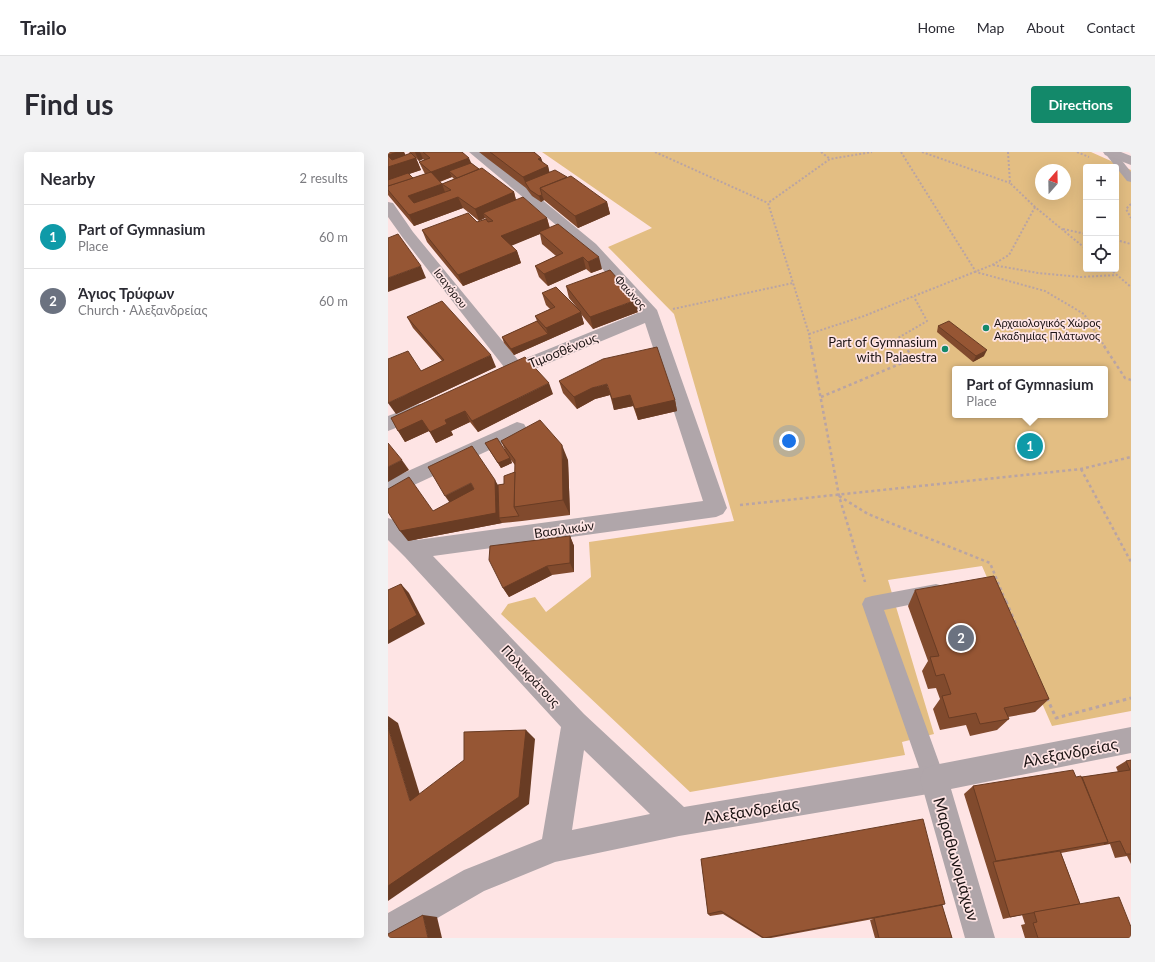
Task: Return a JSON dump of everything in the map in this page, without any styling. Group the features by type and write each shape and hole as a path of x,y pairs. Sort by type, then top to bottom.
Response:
{"street":[{"name":"Φαώνος","path":"476,152 591,247 651,314 716,508"},
{"path":"1110,152 1131,161"},
{"path":"1110,152 1131,179"},
{"name":"Ισαγόρου","path":"388,206 401,237 515,369"},
{"name":"Τιμοσθένους","path":"487,382 515,369 651,314"},
{"path":"388,424 437,403"},
{"path":"388,489 517,428"},
{"name":"Βασιλικών","path":"413,550 716,508"},
{"name":"Πολυκράτους","path":"388,527 413,550 575,723 679,822"},
{"path":"934,779 872,604 951,589"},
{"path":"555,848 575,723"},
{"name":"Αλεξανδρείας","path":"388,930 474,880 555,848 679,822 934,779 1131,740"},
{"name":"Μαραθωνομάχων","path":"934,779 980,938"}],"path":[{"path":"654,152 768,203 809,334 839,496 872,604"},
{"path":"821,152 830,159"},
{"path":"768,203 830,159 872,152"},
{"path":"901,152 976,272 1045,291 1084,314 1126,378 1131,380"},
{"path":"922,152 1010,183 1035,207 1083,246"},
{"path":"1008,152 1010,183"},
{"path":"1131,204 1126,209 1131,218"},
{"path":"809,334 864,316 992,265 1009,255 1035,207"},
{"path":"1062,229 1083,233"},
{"path":"1119,241 1131,244"},
{"path":"992,265 1038,273 1081,277 1117,275"},
{"path":"1114,272 1131,287"},
{"path":"651,314 793,283"},
{"path":"821,397 914,358 898,338 927,321 914,297"},
{"path":"716,508 1081,469 1131,457"},
{"path":"1081,469 1131,562"},
{"path":"839,496 868,514 990,563 1026,648"},
{"path":"1047,697 1056,718 1131,698"}],"shaded area":[{"path":"542,152 1091,152 1118,164 1083,164 1083,272 1119,272 1119,165 1131,170 1131,711 1052,726 982,566 888,580 934,734 902,742 905,755 690,792 501,614 508,604 535,597 546,612 591,577 589,542 734,521 674,314 608,247 652,228"}],"building":[{"path":"388,152 398,152 388,155"},
{"path":"423,152 462,152 469,158 431,172 419,162 430,158"},
{"path":"490,152 534,152 541,158 538,159 548,166 523,177"},
{"path":"411,153 416,158 388,167 388,156 392,160"},
{"path":"471,163 479,169 457,178 449,171"},
{"path":"482,168 514,192 475,209 458,197 409,215 388,190 388,186 431,172 442,184","holes":["442,184 451,190 414,203 408,196"]},
{"path":"555,170 567,177 540,188 542,195 539,196 530,190 525,182"},
{"path":"408,173 413,178 388,186 388,180"},
{"path":"571,176 607,202 575,216 540,188"},
{"path":"523,197 547,218 501,236 517,251 458,275 422,230 468,213 477,222 486,219 488,222 493,221 483,213"},
{"path":"558,224 599,257 588,262 583,257 544,274 535,266 563,253 539,232"},
{"path":"398,234 421,266 388,278 388,238"},
{"path":"610,270 636,300 590,317 566,286"},
{"path":"556,287 581,312 546,328 535,316 555,307 542,293"},
{"path":"442,301 491,355 388,403 388,359 408,351 421,371 444,360 407,317"},
{"path":"537,321 548,334 511,349 502,337"},
{"path":"949,321 987,350 976,356 938,326"},
{"path":"657,347 675,400 635,409 630,395 612,399 607,384 592,388 574,397 559,381 603,359"},
{"path":"525,357 549,383 472,421 465,411 445,420 447,424 430,432 422,420 398,431 391,418"},
{"path":"540,420 562,445 563,500 514,507 515,460 501,441"},
{"path":"497,438 510,458 498,463 485,443"},
{"path":"388,443 402,460 388,467"},
{"path":"472,446 495,480 496,513 400,531 388,512 388,489 409,477 433,511 474,489 471,483 445,496 428,467"},
{"path":"515,472 514,507 519,516 499,518 498,485 504,484 504,476"},
{"path":"570,536 570,563 547,566 503,588 489,560 490,546"},
{"path":"994,576 1049,699 1004,708 1009,719 980,724 976,713 949,718 942,696 951,694 944,674 936,676 930,657 939,656 915,590"},
{"path":"401,584 417,615 388,631 388,590"},
{"path":"388,727 410,801 464,760 464,732 526,730 519,797 388,886"},
{"path":"1131,760 1131,854 1126,854 1120,841 1104,844 1108,842 1082,777 1130,770 1126,761"},
{"path":"1073,770 1076,777 1081,776 1108,842 996,861 973,786"},
{"path":"923,819 945,904 764,938 721,911 708,914 701,859"},
{"path":"1060,851 1080,904 1010,917 993,862"},
{"path":"1119,897 1131,927 1131,938 1038,938 1033,923 1037,922 1034,912"},
{"path":"942,905 952,938 879,938 874,918"},
{"path":"423,915 428,938 388,938 388,934"}],"place":[{"name":"Αρχαιολογικός Χώρος Ακαδημίας Πλάτωνος","path":"986,328"},
{"name":"Part of Gymnasium with Palaestra","path":"945,349"},
{"name":"Part of Gymnasium","path":"1030,446"},
{"name":"Άγιος Τρύφων","path":"961,638"}]}
